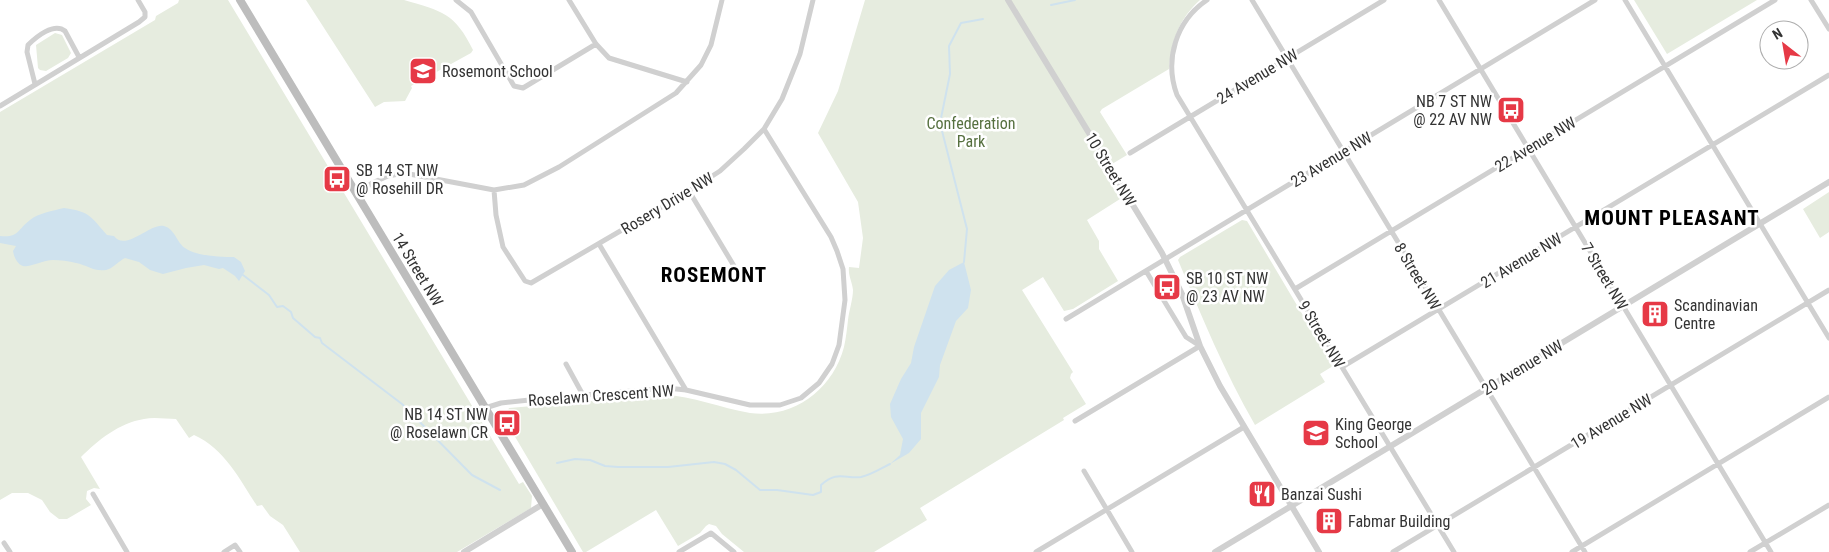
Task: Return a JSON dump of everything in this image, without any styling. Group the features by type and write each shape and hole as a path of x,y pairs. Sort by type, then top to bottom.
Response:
{"main road":[{"name":"14 Street NW","path":"240,0 572,552"}],"street":[{"path":"0,106 145,18 146,12 138,0"},
{"path":"456,0 471,12 514,86 519,88 523,88 596,44"},
{"path":"569,0 596,44 609,58 687,82"},
{"path":"358,194 372,183 388,176 404,173 494,190 524,185 559,166 676,93 701,65 711,45 722,0"},
{"name":"Rosery Drive NW","path":"494,190 496,215 503,247 526,281 532,282 599,244 720,171 764,129 792,76 800,54 814,0"},
{"name":"10 Street NW","path":"1008,0 1165,260 1182,294 1200,346 1220,386 1319,552"},
{"name":"9 Street NW","path":"1207,0 1185,22 1177,36 1171,67 1175,88 1180,101 1248,210 1454,552"},
{"name":"8 Street NW","path":"1252,0 1585,552"},
{"name":"24 Avenue NW","path":"1130,153 1384,0"},
{"name":"7 Street NW","path":"1439,0 1771,552"},
{"name":"23 Avenue NW","path":"1066,319 1595,0"},
{"path":"1625,0 1829,338"},
{"name":"22 Avenue NW","path":"1295,289 1775,0"},
{"path":"1811,0 1829,29"},
{"path":"35,84 27,52 28,45 40,35 57,28 62,28 79,57"},
{"name":"21 Avenue NW","path":"1342,367 1829,75"},
{"name":"Roselawn Crescent NW","path":"485,408 501,403 666,388 686,390 750,406 780,406 801,398 820,383 832,364 839,345 845,300 843,269 831,237 764,129"},
{"name":"20 Avenue NW","path":"1215,552 1829,182"},
{"path":"688,191 743,281"},
{"path":"599,244 686,390"},
{"name":"10 Street NW","path":"1146,271 1186,337 1200,346"},
{"name":"19 Avenue NW","path":"1393,552 1829,290"},
{"path":"1075,421 1200,346"},
{"path":"566,364 583,395"},
{"path":"1572,552 1829,397"},
{"path":"1036,552 1244,427"},
{"path":"1084,471 1132,552"},
{"path":"93,494 128,552"},
{"path":"464,552 543,504"},
{"path":"1750,552 1829,504"},
{"path":"679,552 711,533 734,552"},
{"path":"4,542 10,552"},
{"path":"224,552 235,545 240,552"}],"green space":[{"path":"179,0 228,0 519,484 523,482 532,496 531,508 457,552 300,552 283,525 270,516 262,505 257,506 231,466 215,448 194,435 189,438 176,419 148,418 126,424 110,433 81,457 100,489 94,488 87,491 86,499 91,505 67,519 59,519 50,512 42,500 28,493 12,493 0,500 0,112 155,20 156,16 178,3"},
{"path":"306,0 404,0 446,15 460,28 473,50 471,53 411,86 412,88 405,101 384,102 375,107"},
{"name":"Confederation Park","path":"865,0 1200,0 1181,23 1177,31 1169,69 1100,112 1127,155 1102,170 1120,199 1087,220 1099,241 1099,249 1118,281 1073,309 1064,311 1043,277 1022,290 1073,372 1070,378 1086,404 1063,418 1064,420 920,508 927,520 874,552 744,552 722,534 716,526 709,524 700,533 678,546 656,510 583,552 504,418 509,408 664,395 739,411 766,414 796,406 809,398 831,376 839,362 845,344 853,294 849,267 859,268 863,238 858,202 818,133 838,91"},
{"path":"1634,0 1757,0 1667,54"},
{"path":"55,33 62,35 71,53 68,58 46,71 40,70 38,68 36,45"},
{"path":"1829,192 1829,232 1820,238 1803,209"},
{"path":"1242,220 1247,221 1333,366 1320,374 1325,382 1255,425 1223,364 1178,260"}],"water":[{"path":"64,208 85,213 107,235 114,236 119,240 132,239 152,228 164,226 171,230 182,246 189,251 222,257 234,257 241,262 245,271 239,281 223,268 219,269 204,265 163,274 150,270 139,262 125,258 106,270 98,270 73,262 56,260 23,266 15,258 13,251 16,246 0,243 0,236 11,236 34,218"},
{"path":"964,262 971,290 968,308 956,321 940,365 939,377 921,413 921,439 909,453 890,464 900,455 903,439 891,417 890,404 901,379 911,363 914,347 935,286 949,270"}],"waterway":[{"path":"1051,5 1075,0"},
{"path":"964,262 967,229 940,123 950,74 949,46 961,23 983,19"},
{"path":"243,275 269,295 277,307 283,306 291,312 293,318 315,337 320,338 322,343 402,404 472,475 500,490"},
{"path":"557,463 575,459 590,460 605,466 668,467 714,462 725,464 736,470 760,490 777,490 813,495 821,492 821,485 836,476 861,477 890,464"}],"place":[{"name":"Rosemont School","path":"423,71"},
{"name":"NB 7 ST NW @ 22 AV NW","path":"1511,110"},
{"name":"SB 14 ST NW @ Rosehill DR","path":"337,179"},
{"name":"SB 10 ST NW @ 23 AV NW","path":"1167,287"},
{"name":"Scandinavian Centre","path":"1655,314"},
{"name":"NB 14 ST NW @ Roselawn CR","path":"507,423"},
{"name":"King George School","path":"1316,433"},
{"name":"Banzai Sushi","path":"1262,494"},
{"name":"Fabmar Building","path":"1329,521"}],"district":[{"name":"MOUNT PLEASANT","path":"1672,218"},
{"name":"ROSEMONT","path":"714,275"}]}
